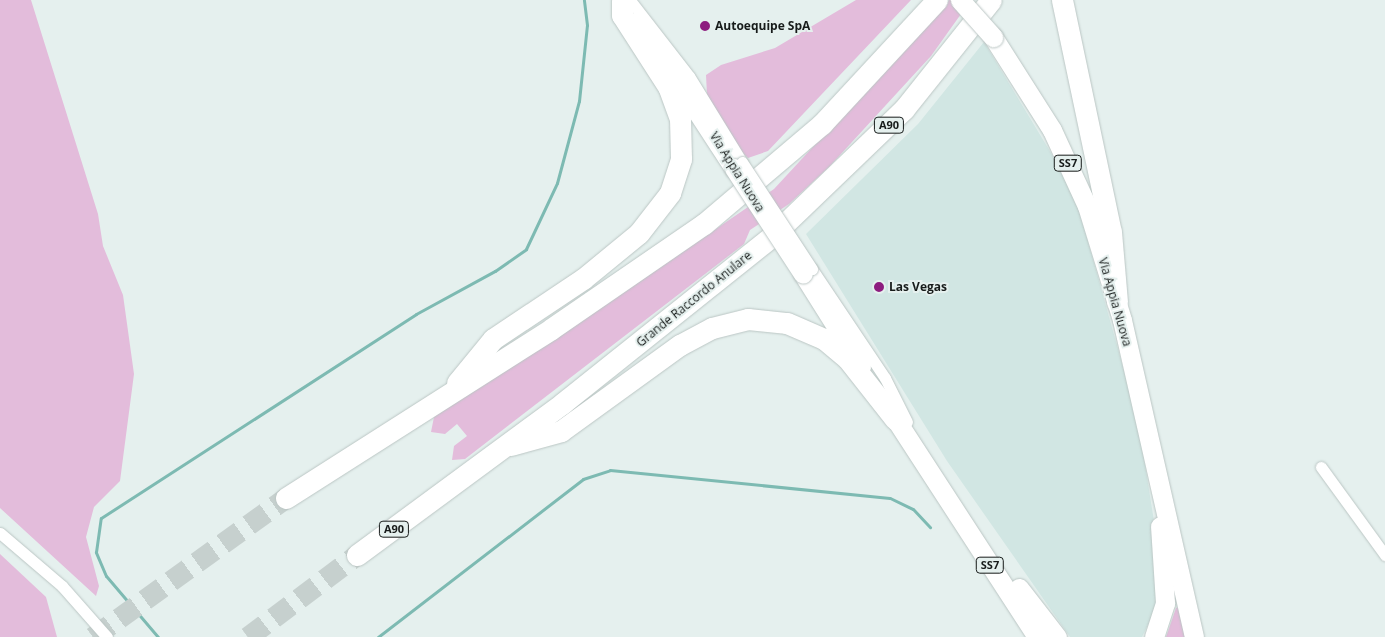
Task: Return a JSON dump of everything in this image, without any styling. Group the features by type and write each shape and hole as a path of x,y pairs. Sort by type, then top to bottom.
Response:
{"highway":[{"path":"455,389 459,376 493,339 612,256 651,221 670,193 680,159 680,119 669,88 622,15 622,0"},
{"path":"286,498 662,255 750,188 848,98 936,0"},
{"name":"Grande Raccordo Anulare","path":"357,555 508,445 703,293 821,193 914,98 991,0"},
{"path":"1062,0 1111,232 1117,302"},
{"path":"508,445 561,431 672,350 712,328 748,319 787,323 824,339 847,358 896,418"}],"main road":[{"name":"Via Appia Nuova","path":"622,0 738,165 807,272 896,418 1037,637"},
{"name":"Via Appia Nuova","path":"960,0 993,37 1026,86 1076,179 1117,302 1151,459 1176,549 1194,637"},
{"path":"1151,459 1165,579 1163,612 1154,637"},
{"path":"952,506 1057,637"}],"street":[{"name":"Via Appia Nuova","path":"630,0 693,80 738,165"},
{"name":"Via Appia Nuova","path":"807,272 890,387 931,471"},
{"path":"1321,467 1385,555"},
{"path":"0,534 62,586 107,637"}],"shaded area":[{"path":"0,0 31,0 98,214 103,246 123,295 134,374 120,481 94,507 86,537 99,586 96,596 0,508"},
{"path":"856,0 911,0 768,151 748,158 735,145 707,95 706,75 721,65 775,48"},
{"path":"949,0 971,0 931,56 829,167 789,204 750,230 744,244 465,459 452,460 454,446 467,436 457,424 445,434 431,432 434,417 443,408 607,304 774,189"},
{"path":"984,42 1074,191 1138,421 1154,521 1158,604 1142,637 1070,637 947,461 806,234 918,124"},
{"path":"0,554 46,597 57,637 0,637"},
{"path":"1179,607 1185,637 1166,637 1176,608"}],"waterway":[{"path":"158,637 106,576 96,552 101,518 416,314 495,271 526,249 557,183 579,101 587,25 584,0"},
{"path":"378,637 583,479 610,470 890,498 913,509 930,527"}],"tunnel":[{"path":"93,637 286,498"},
{"path":"248,637 357,555"}],"place":[{"name":"Autoequipe SpA","path":"705,26"},
{"name":"Las Vegas","path":"879,287"}]}
